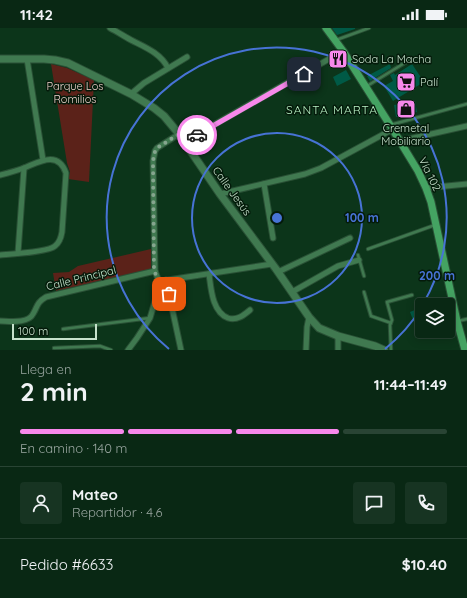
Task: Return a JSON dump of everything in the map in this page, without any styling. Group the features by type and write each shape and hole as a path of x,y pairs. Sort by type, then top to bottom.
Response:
{"main road":[{"name":"Vía 102","path":"326,28 343,51 392,127 418,171 426,188 431,202 457,321 465,346"}],"street":[{"path":"110,28 152,51 161,58 168,68"},
{"path":"184,142 343,51"},
{"path":"131,94 144,83 187,57"},
{"name":"Calle Jesús","path":"0,59 55,60 68,63 131,94 154,108 164,116 179,134 220,194 278,272 309,317 319,328 338,336 375,346 384,350"},
{"path":"27,59 43,160"},
{"path":"400,141 467,126"},
{"path":"220,194 305,174 321,168 392,127"},
{"path":"179,134 157,148 153,161 154,271 158,279 164,280 272,264"},
{"path":"0,175 50,159 61,164 66,173 62,232 61,238 56,246 48,250 0,255"},
{"path":"18,253 24,168"},
{"path":"264,184 273,238"},
{"path":"426,188 467,184"},
{"path":"278,272 350,238"},
{"path":"292,292 338,266 359,258"},
{"name":"Calle Principal","path":"0,321 19,321 30,318 38,303 46,297 154,271"},
{"path":"209,274 216,307 220,312 230,319 234,319 239,318 250,310"},
{"path":"128,350 150,318 164,280"},
{"path":"164,280 181,350"},
{"path":"306,350 309,317"},
{"path":"338,336 338,350"}],"lane":[{"path":"335,40 369,28"},
{"path":"366,86 411,59"},
{"path":"392,127 467,104"},
{"path":"368,249 436,225"},
{"path":"359,258 364,276"},
{"path":"364,292 370,316 391,323"},
{"path":"391,350 392,316 387,302 412,294"},
{"path":"63,329 150,318"},
{"path":"457,321 467,319"},
{"path":"54,348 100,346 111,350"}],"green space":[{"name":"Parque Los Romilios","path":"51,64 67,68 94,80 89,182 68,179 70,172 67,163"},
{"path":"151,249 151,269 149,270 56,291 53,273 69,272 78,266"}],"building":[{"path":"332,28 355,28 355,29 337,35"},
{"path":"390,64 391,68 370,81 367,76"},
{"name":"Palí","path":"412,64 424,82 393,101 384,86 393,81 390,75 394,73 395,75"},
{"path":"346,70 351,79 337,86 333,77"},
{"name":"Cremetal Mobiliario","path":"415,101 417,112 396,117 394,105"},
{"path":"415,310 415,325 410,312"}],"way so far":[{"path":"169,294 166,280 161,281 158,279 154,271 153,161 157,148 179,134 184,142 197,135"}],"place":[{"name":"Soda La Macha","path":"338,59"},
{"name":"Palí","path":"406,82"},
{"name":"Cremetal Mobiliario","path":"406,109"}],"district":[{"name":"SANTA MARTA","path":"332,110"}],"route":[{"path":"197,135 304,74"}]}
